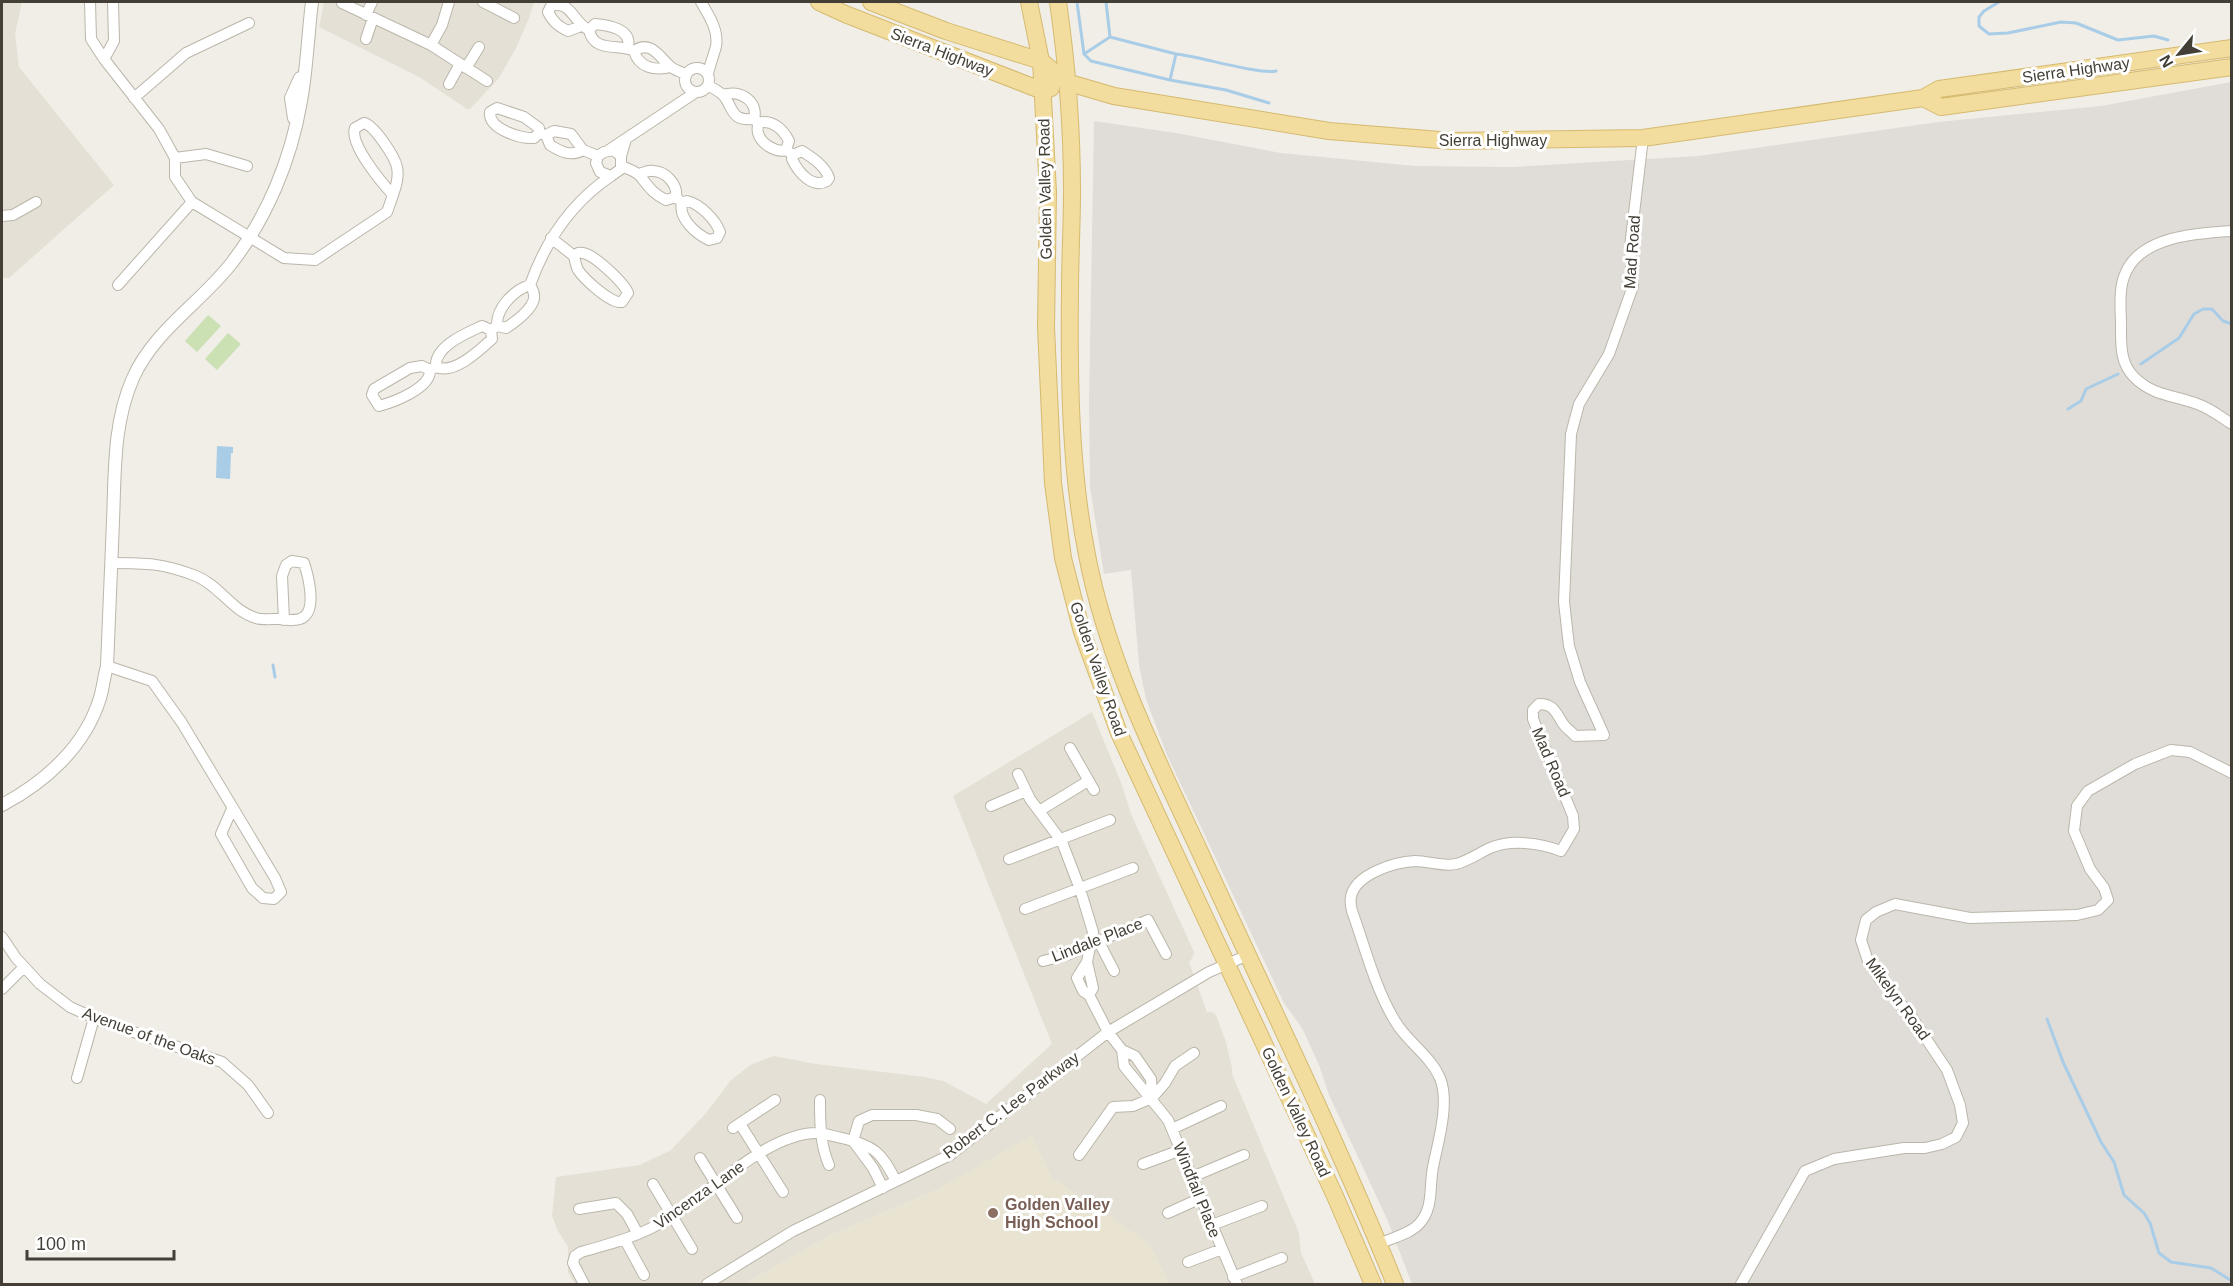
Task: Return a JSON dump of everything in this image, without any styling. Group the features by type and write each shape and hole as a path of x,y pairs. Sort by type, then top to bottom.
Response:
{"main road":[{"name":"Sierra Highway","path":"819,2 1043,91"},
{"name":"Sierra Highway","path":"871,2 946,31 1041,61 1066,82 1114,96 1329,131 1452,141 1643,138 1923,98 1940,89 2232,48"},
{"name":"Golden Valley Road","path":"1029,2 1041,61 1043,91 1048,192 1046,338 1053,483 1063,558 1082,632 1119,733 1335,1196 1373,1284"},
{"name":"Golden Valley Road","path":"1058,2 1065,50 1070,120 1072,192 1070,290 1075,473 1087,556 1106,625 1141,724 1358,1192 1395,1284"},
{"name":"Sierra Highway","path":"1923,98 1941,107 2232,67"},
{"path":"1043,91 1066,82"}],"street":[{"path":"90,2 91,39 159,129 175,158 175,177 192,202 248,238 284,258 315,260 387,212 393,195 398,179 397,165 374,128 369,124 358,124 353,134 354,139 380,182 393,195"},
{"path":"104,58 114,41 113,2"},
{"path":"2,805 28,791 54,771 90,721 99,699 107,666 117,441 121,414 134,378 150,350 169,326 229,266 268,208 295,126 291,98 304,71 312,2"},
{"path":"366,39 372,2"},
{"path":"431,45 442,25 449,2"},
{"path":"701,2 714,24 716,45 708,74"},
{"path":"342,3 431,45 487,81"},
{"path":"489,3 514,18"},
{"path":"134,98 186,53 249,23"},
{"path":"671,67 656,69 648,67 637,59 631,49 626,34 616,28 595,24 585,28 598,43 609,48 631,49 647,46 664,58 685,79 690,90 696,92"},
{"path":"449,84 479,47"},
{"path":"698,68 711,58"},
{"path":"596,186 600,172 596,163 598,156 674,105 706,89 710,78 702,68 692,68 674,105"},
{"path":"709,86 724,95 731,111 740,118 744,120 756,121 767,122 781,129 789,141 790,153 779,152 764,141 758,133 756,121 754,106 749,99 738,93 731,92 724,95"},
{"path":"583,150 574,154 566,153 550,145 543,134 554,131 571,134 583,150 598,156"},
{"name":"Mad Road","path":"1379,1244 1415,1228 1421,1222 1429,1206 1432,1170 1440,1138 1444,1094 1440,1078 1432,1063 1407,1038 1387,1008 1352,911 1351,898 1354,888 1362,880 1400,863 1418,861 1444,865 1458,864 1492,847 1508,843 1547,846 1562,850 1574,829 1574,816 1533,719 1533,710 1539,704 1547,704 1556,710 1564,726 1575,736 1604,735 1580,682 1569,646 1564,602 1571,434 1579,404 1609,354 1633,286 1630,247 1643,138"},
{"path":"530,285 515,293 503,307 496,318 494,328 492,339 464,361 451,367 442,369 433,368 422,366 410,369 380,385 372,395 379,406 426,382 430,376 433,368 438,356 446,347 482,326 494,328 506,328 513,324 533,302 534,296 530,285 539,260 551,238 576,206 596,186 616,174 626,139"},
{"path":"609,150 613,150 621,161 639,174 646,187 666,200 679,200 674,185 661,173 654,170 639,174"},
{"path":"175,158 206,154 247,166"},
{"path":"600,172 611,176"},
{"path":"2,216 13,215 36,202"},
{"path":"118,285 192,202"},
{"path":"2232,231 2190,234 2166,241 2140,254 2126,272 2121,296 2121,355 2133,376 2155,392 2200,405 2232,424"},
{"path":"551,238 574,256 577,268 583,276 608,298 617,303 622,302 628,293 626,288 604,267 583,253 574,256"},
{"path":"111,563 155,563 184,571 200,577 215,587 235,606 256,618 284,620 297,620 305,617 310,608 309,581 304,563 292,561 286,565 282,576 284,620"},
{"path":"107,666 152,681 182,723 275,878 281,892 274,899 263,898 252,888 221,834 232,809"},
{"path":"1039,811 1091,785 1070,748"},
{"name":"Mikelyn Road","path":"1741,1284 1805,1171 1834,1159 1942,1144 1956,1137 1963,1123 1960,1105 1947,1070 1911,1016 1879,978 1868,961 1861,940 1866,920 1876,912 1895,904 1970,918 2077,915 2098,909 2108,900 2104,888 2090,869 2074,831 2077,806 2088,791 2134,764 2171,750 2190,752 2232,773"},
{"path":"1018,774 1039,811 1060,839 1080,890 1095,944 1113,971"},
{"path":"991,806 1026,790"},
{"path":"1009,859 1110,820"},
{"path":"1025,909 1133,868"},
{"name":"Lindale Place","path":"1043,961 1095,944 1148,920 1166,954"},
{"name":"Avenue of the Oaks","path":"2,937 40,984 70,1007 94,1018 222,1062 248,1085 268,1113"},
{"path":"1095,944 1087,962 1093,988 1089,995 1108,1032 1122,1050 1135,1056 1151,1079 1152,1098"},
{"name":"Robert C. Lee Parkway","path":"707,1284 793,1231 950,1155 1108,1032 1225,963 1248,955"},
{"path":"2,989 24,967"},
{"path":"77,1078 94,1018"},
{"path":"1079,1155 1113,1107 1133,1106 1152,1098 1165,1083 1175,1066 1194,1053"},
{"name":"Windfall Place","path":"1152,1098 1168,1119 1235,1281"},
{"path":"775,1100 737,1126 783,1192"},
{"path":"820,1100 820,1133 824,1154 829,1165"},
{"path":"1172,1128 1221,1106"},
{"path":"883,1188 873,1168 853,1141 860,1121 872,1115 889,1114 937,1119 950,1129"},
{"name":"Vincenza Lane","path":"584,1284 573,1263 574,1256 580,1252 625,1240 672,1217 758,1154 800,1135 820,1133 853,1141 875,1150 883,1157 896,1181"},
{"path":"1143,1164 1181,1150"},
{"path":"1192,1177 1245,1155"},
{"path":"700,1158 737,1218"},
{"path":"653,1184 692,1249"},
{"path":"1167,1213 1201,1198"},
{"path":"579,1209 616,1203 627,1214 638,1234"},
{"path":"1212,1225 1262,1206"},
{"path":"625,1240 644,1275"},
{"path":"1188,1262 1222,1249"},
{"path":"1235,1281 1282,1258"}],"shaded area":[{"path":"2,2 22,2 15,34 19,67 114,185 9,278 2,278"},
{"path":"324,2 534,2 516,48 499,78 470,109 467,109 419,77 319,27"},
{"path":"2231,82 2231,1284 1412,1284 1387,1219 1329,1095 1319,1065 1302,1028 1284,1003 1167,755 1146,699 1139,665 1131,570 1104,574 1090,487 1089,401 1094,121 1176,133 1281,153 1415,166 1513,167 1698,156 1938,122 2101,106"},
{"path":"1092,712 1122,785 1131,814 1194,952 1189,962 1207,1012 1216,1015 1226,1042 1232,1074 1299,1233 1301,1253 1315,1284 1169,1284 1149,1244 1052,1178 934,1191 831,1235 744,1284 575,1284 568,1272 568,1247 552,1216 556,1177 640,1165 671,1150 706,1113 731,1080 752,1064 774,1056 816,1064 925,1077 943,1081 986,1104 1052,1044 953,796"},
{"name":"Golden Valley High School","path":"1032,1135 1052,1178 1150,1244 1169,1284 744,1284 831,1235 934,1191"}],"green space":[{"path":"208,315 221,326 197,352 185,341"},
{"path":"228,333 241,344 217,370 205,359"}],"water":[{"path":"217,446 233,447 230,479 216,478"}],"waterway":[{"path":"1077,2 1084,54 1091,61 1170,80 1226,90 1269,103"},
{"path":"1084,54 1110,37 1106,2"},
{"path":"1999,2 1979,17 1979,26 1989,34 2008,33 2061,22 2076,23 2118,40 2154,36 2168,40"},
{"path":"1110,37 1176,54"},
{"path":"1170,80 1176,54 1268,72 1276,71"},
{"path":"2141,364 2179,338 2194,314 2203,309 2212,309 2223,321 2232,324"},
{"path":"2068,409 2081,401 2086,389 2118,374"},
{"path":"273,665 275,677"},
{"path":"2047,1019 2063,1062 2101,1142 2114,1162 2124,1195 2144,1213 2150,1223 2159,1253 2171,1262 2211,1268 2232,1281"}],"place":[{"name":"Golden Valley High School","path":"993,1213"}]}
